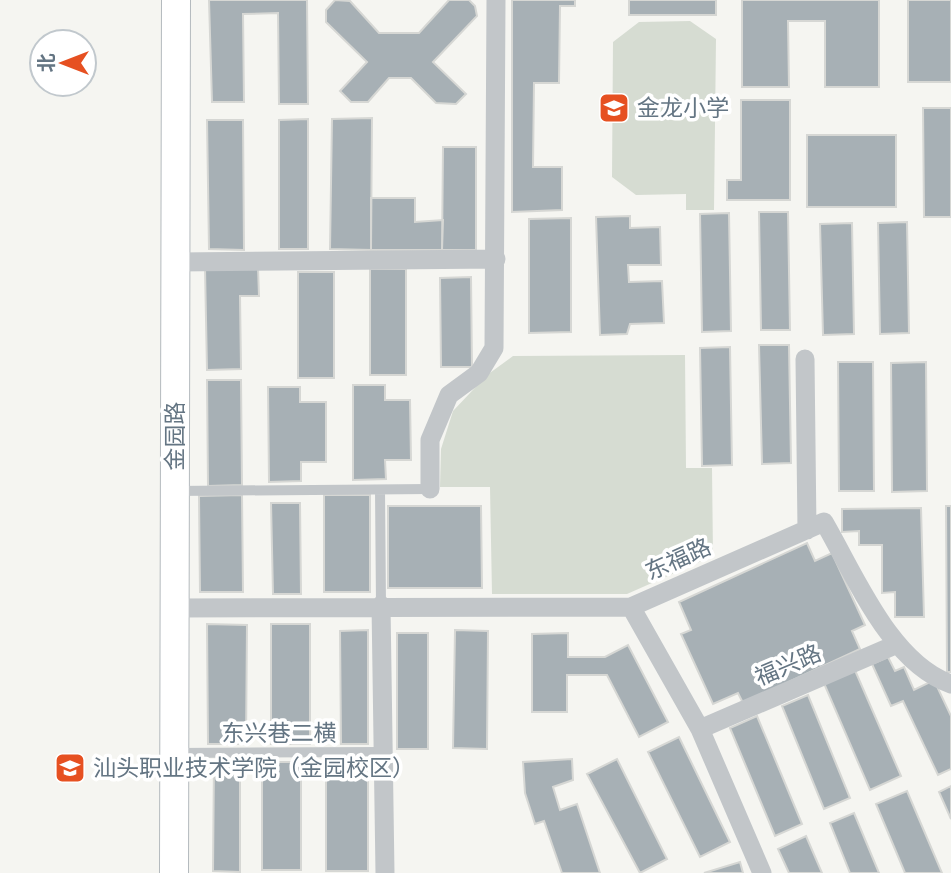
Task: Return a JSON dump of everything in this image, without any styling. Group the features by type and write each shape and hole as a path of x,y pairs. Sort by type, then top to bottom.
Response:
{"street":[{"name":"金园路","path":"174,873 176,0"},
{"path":"430,489 430,440 449,395 479,373 494,348 496,0"},
{"path":"176,261 496,259"},
{"path":"805,359 807,530 824,522 895,645 919,667 951,684"},
{"name":"东福路","path":"762,873 700,729 631,607 807,530"},
{"path":"381,606 385,873"},
{"path":"175,608 631,607"},
{"name":"福兴路","path":"700,729 895,645"}],"lane":[{"path":"380,489 381,606"},
{"path":"175,491 430,489"},
{"name":"东兴巷二横","path":"175,753 383,752"}],"shaded area":[{"path":"690,21 716,39 714,210 686,210 686,194 636,195 612,177 613,42 639,22"},
{"path":"685,355 686,468 712,468 713,556 627,594 492,594 490,487 440,487 441,449 453,411 487,375 513,356"}],"building":[{"path":"209,0 307,0 308,104 279,104 278,13 243,14 244,102 212,102"},
{"path":"335,0 350,1 379,33 419,33 449,0 469,0 475,6 477,16 433,62 466,94 456,104 436,103 411,78 389,78 368,102 351,102 340,91 367,62 326,22 326,10"},
{"path":"512,0 575,0 575,6 560,6 559,83 534,83 533,167 562,167 562,210 512,212"},
{"path":"629,0 716,0 716,15 629,15"},
{"path":"742,0 879,0 879,87 825,87 825,21 788,21 789,87 742,87"},
{"path":"908,0 951,0 951,82 908,82"},
{"path":"741,100 790,100 790,200 727,200 727,180 741,180"},
{"path":"923,108 951,108 951,217 924,217"},
{"path":"372,118 371,250 330,249 332,119"},
{"path":"308,119 308,249 279,249 279,120"},
{"path":"207,120 243,120 244,250 209,249"},
{"path":"807,135 896,135 896,207 807,207"},
{"path":"443,147 476,147 476,250 442,250"},
{"path":"371,198 415,198 415,222 443,220 442,250 371,250"},
{"path":"759,212 788,212 790,330 761,330"},
{"path":"729,213 731,331 702,332 700,214"},
{"path":"630,216 630,228 660,227 661,265 628,265 629,282 662,281 664,323 630,324 627,334 600,335 596,217"},
{"path":"571,218 571,332 529,333 529,219"},
{"path":"907,222 909,333 880,334 878,223"},
{"path":"852,223 854,334 823,335 820,224"},
{"path":"258,267 259,296 240,296 241,369 207,370 205,268"},
{"path":"370,269 406,269 406,375 370,375"},
{"path":"298,272 334,272 334,378 298,378"},
{"path":"471,277 472,367 441,367 440,278"},
{"path":"759,345 789,345 791,463 762,464"},
{"path":"730,347 732,465 702,466 700,348"},
{"path":"838,362 873,362 874,491 839,491"},
{"path":"926,362 927,491 892,492 891,363"},
{"path":"207,380 241,380 242,485 208,486"},
{"path":"353,385 385,385 385,400 410,400 411,460 385,460 386,479 353,480"},
{"path":"268,387 300,387 300,402 326,402 326,462 301,462 301,481 269,482"},
{"path":"242,495 243,592 200,592 199,496"},
{"path":"324,495 370,495 370,592 324,592"},
{"path":"271,503 300,503 301,594 273,594"},
{"path":"388,506 481,506 482,588 388,588"},
{"path":"946,506 951,506 951,672 947,672"},
{"path":"921,508 924,617 895,617 895,592 882,593 882,545 859,545 859,531 842,532 842,509"},
{"path":"807,543 815,561 832,553 865,625 852,631 860,649 743,703 738,693 713,704 681,634 691,630 679,602"},
{"path":"207,624 247,625 246,744 208,744"},
{"path":"271,624 310,624 310,744 271,744"},
{"path":"368,630 368,744 341,744 340,631"},
{"path":"455,630 488,631 487,749 453,748"},
{"path":"397,633 428,633 428,749 397,749"},
{"path":"568,633 568,657 605,657 628,645 668,722 639,737 607,675 567,675 567,712 532,712 532,634"},
{"path":"888,657 895,671 904,667 914,690 934,680 951,716 951,769 938,775 903,701 891,706 872,664"},
{"path":"854,668 901,776 870,790 823,681"},
{"path":"808,695 850,798 824,809 782,706"},
{"path":"757,716 802,824 775,836 730,728"},
{"path":"679,737 730,842 700,857 648,752"},
{"path":"240,759 240,872 213,871 214,760"},
{"path":"572,759 573,780 553,787 560,810 577,804 600,873 562,873 544,821 535,824 525,793 523,762"},
{"path":"617,759 667,859 640,873 587,774"},
{"path":"368,761 368,871 326,871 326,762"},
{"path":"262,762 301,762 301,870 262,870"},
{"path":"951,786 951,819 939,792"},
{"path":"907,791 942,873 905,873 876,804"},
{"path":"854,813 879,873 850,873 830,823"},
{"path":"806,836 822,873 789,873 778,849"},
{"path":"740,862 743,873 704,873"}],"place":[{"name":"金龙小学","path":"614,108"},
{"name":"汕头职业技术学院（金园校区）","path":"70,768"}]}
